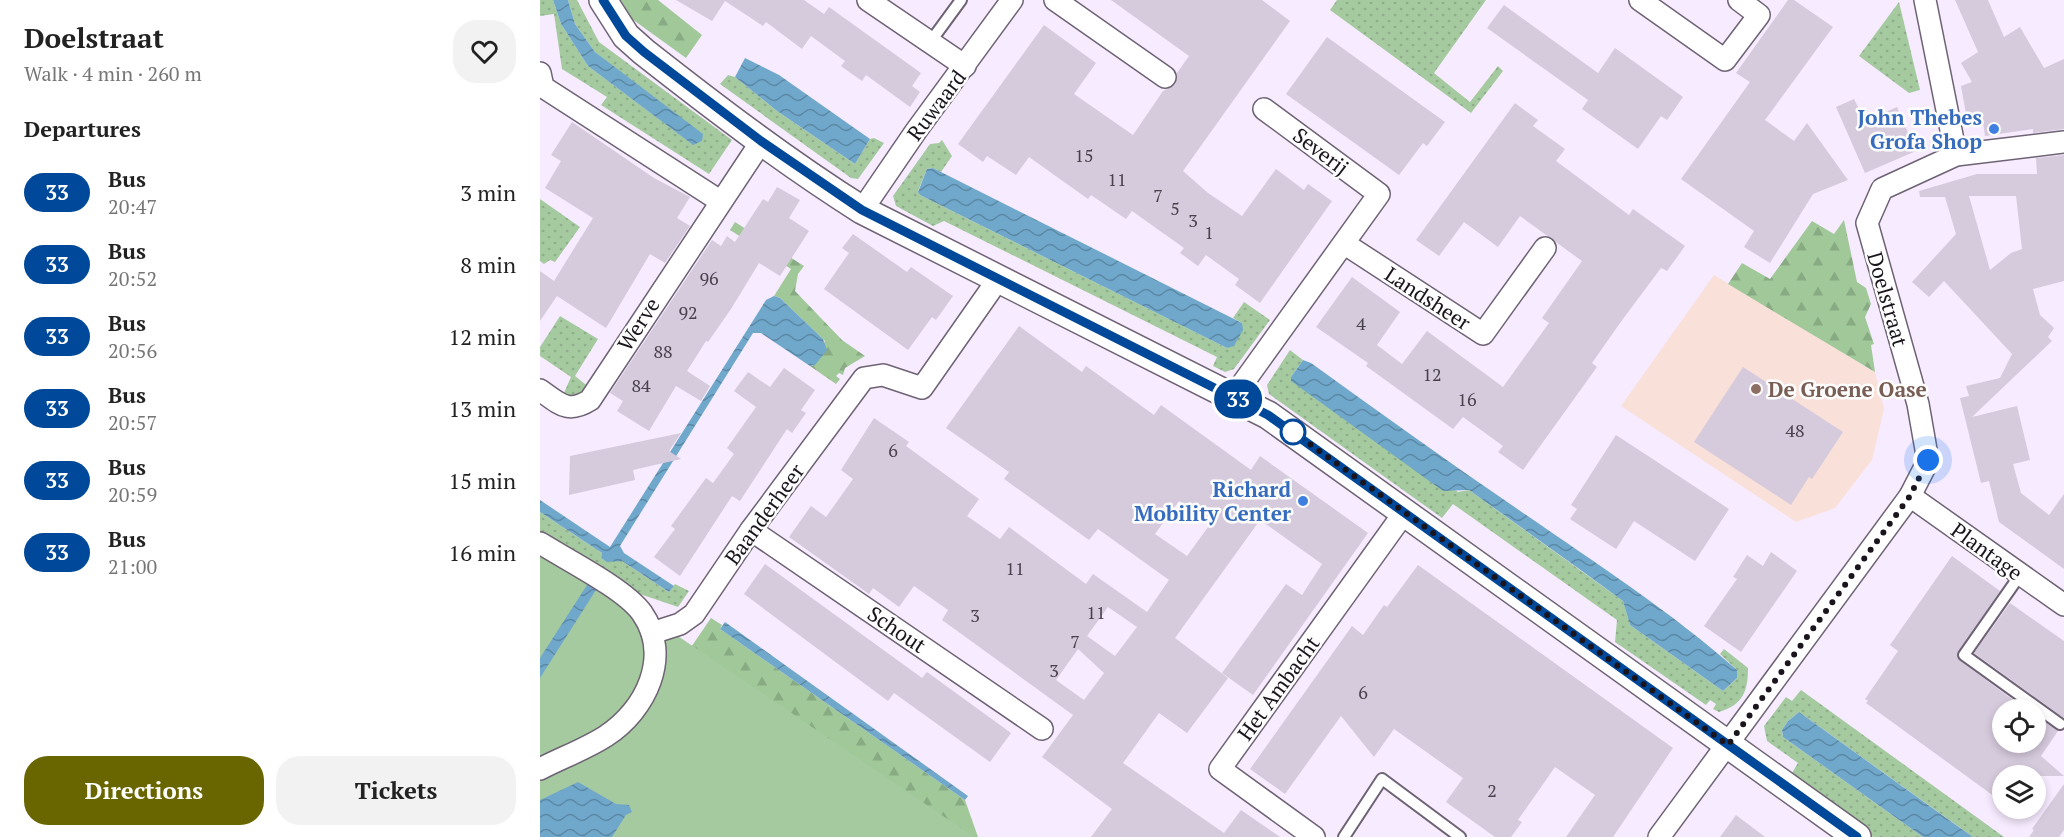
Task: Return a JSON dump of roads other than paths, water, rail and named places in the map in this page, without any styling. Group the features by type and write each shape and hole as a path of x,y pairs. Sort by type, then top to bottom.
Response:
{"street":[{"path":"603,0 626,36 644,52 761,141 862,210 1233,397 1293,432 1857,837"},
{"path":"868,0 965,66"},
{"name":"Ruwaard","path":"862,210 916,131 1012,0"},
{"path":"1054,0 1165,77"},
{"path":"1640,0 1725,60 1759,15 1739,0"},
{"path":"1925,0 1956,155"},
{"path":"540,73 543,87 720,201"},
{"name":"Severij","path":"1264,109 1379,194 1345,244"},
{"name":"Werve","path":"540,390 564,406 578,408 590,400 761,141"},
{"name":"Doelstraat","path":"1659,837 1910,496 1928,460 1918,404 1866,223 1882,189 1956,155 2064,142"},
{"path":"1233,397 1345,244"},
{"name":"Landsheer","path":"1345,244 1483,334 1545,248"},
{"name":"Baanderheer","path":"652,633 680,624 694,614 751,530 864,378 883,375 922,388 999,278"},
{"name":"Plantage","path":"1910,496 2064,605"},
{"name":"Het Ambacht","path":"1314,837 1220,769 1404,513"},
{"name":"Schout","path":"751,530 1042,729"},
{"path":"540,543 623,596 642,612 652,633 655,669 650,684 636,707 606,736 540,769"}],"lane":[{"name":"Ruwaard","path":"931,42 961,0"},
{"path":"2020,575 1964,655 2060,724"},
{"path":"1344,837 1382,779 1460,837"}],"water":[{"path":"553,0 568,0 575,24 595,52 703,134 702,141 693,145 588,66 561,24"},
{"path":"745,58 779,75 870,139 855,164 777,111 735,77"},
{"path":"933,168 1242,323 1243,330 1234,346 1227,348 920,195 918,192 927,169"},
{"path":"774,296 780,298 823,339 827,350 815,365 810,366 761,333 753,333 620,546 624,553 674,586 669,592 622,561 607,562 601,558 602,553 540,512 540,500 610,547 766,300"},
{"path":"1303,360 1311,363 1657,606 1737,670 1737,678 1723,691 1630,625 1623,601 1582,571 1469,490 1443,491 1291,381 1291,377"},
{"path":"587,585 592,585 596,590 540,678 540,658"},
{"path":"725,622 968,796 965,800 720,629"},
{"path":"1799,712 1973,837 1923,837 1783,737 1782,730 1788,721"},
{"path":"578,782 616,804 629,805 632,812 626,815 612,837 540,837 540,800"}],"place":[{"name":"John Thebes Grofa Shop","path":"1994,129"},
{"name":"De Groene Oase","path":"1756,389"},
{"name":"Richard Mobility Center","path":"1303,501"}]}
